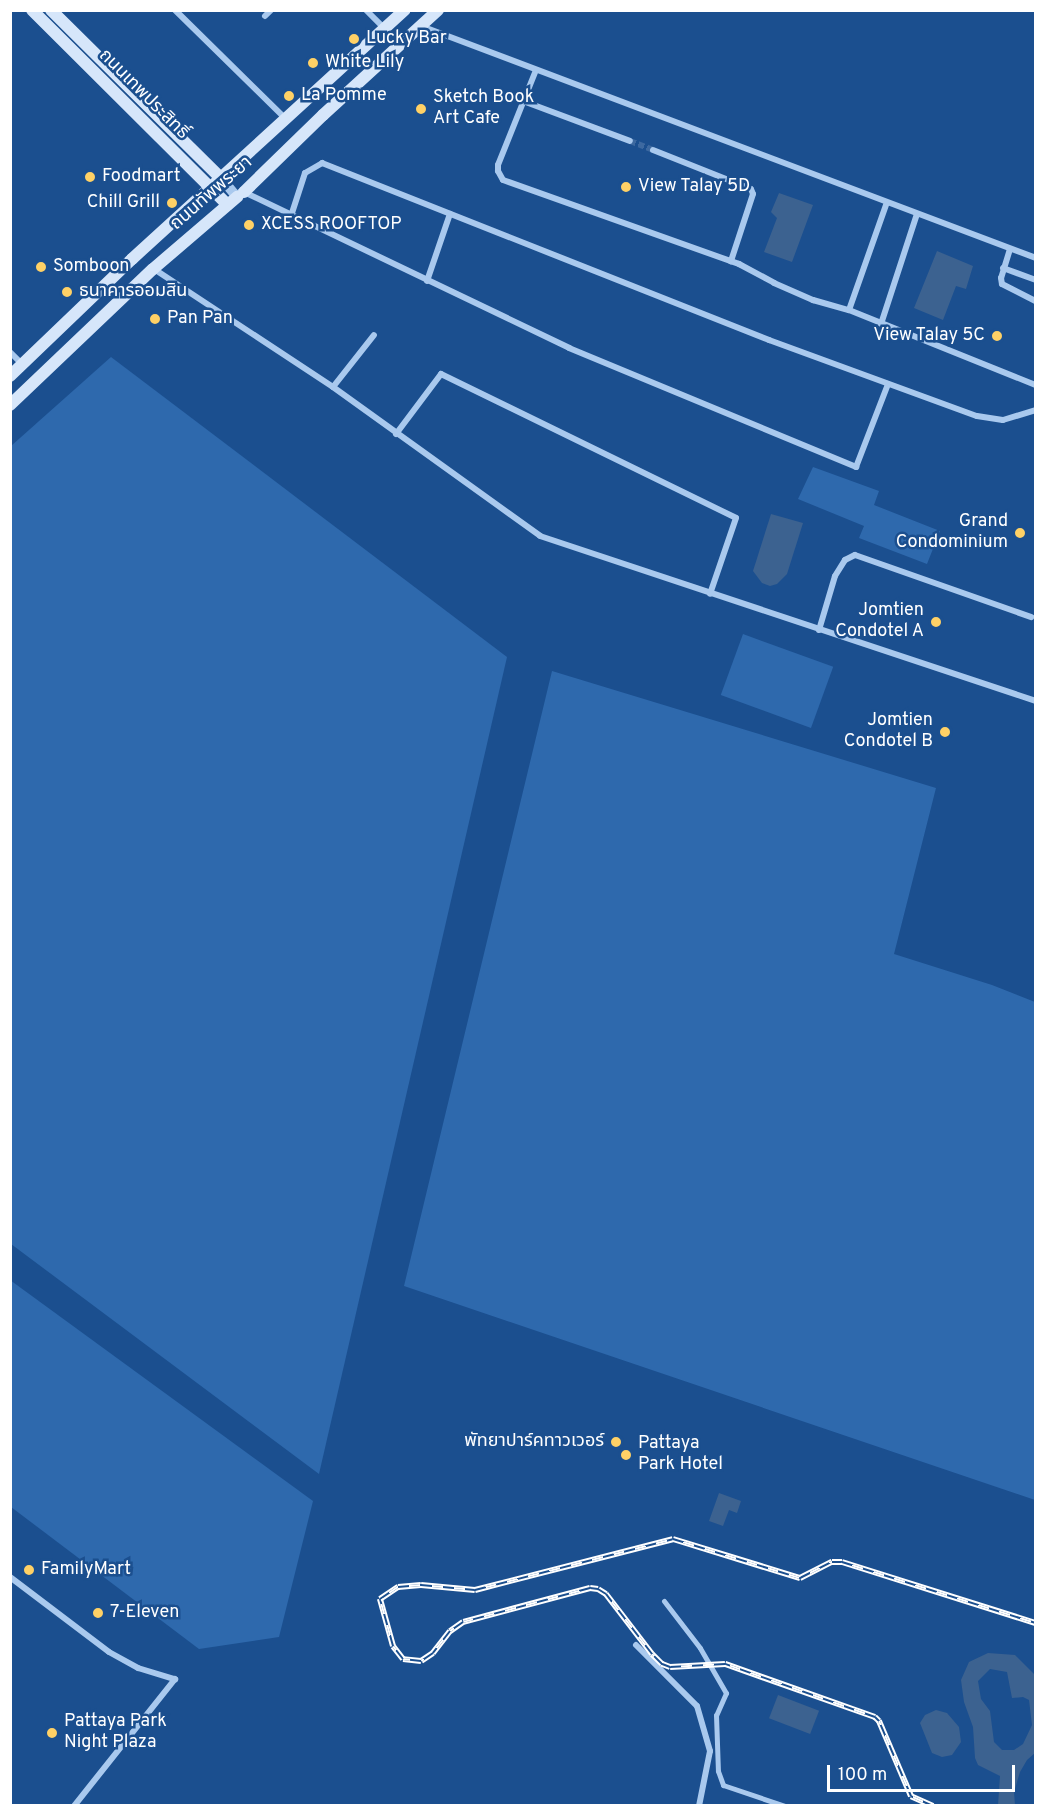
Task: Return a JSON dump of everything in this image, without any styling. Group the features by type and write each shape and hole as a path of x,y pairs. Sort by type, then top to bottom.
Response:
{"main road":[{"name":"ถนนเทพประสิทธิ์","path":"32,10 210,188 236,198"},
{"name":"ถนนเทพประสิทธิ์","path":"51,10 221,178"},
{"name":"ถนนทัพพระยา","path":"10,376 210,188 405,10"},
{"name":"ถนนทัพพระยา","path":"10,405 153,269 236,198 438,10"}],"street":[{"path":"175,10 286,120"},
{"path":"265,16 271,10"},
{"path":"366,10 385,29"},
{"path":"421,26 1035,258"},
{"path":"536,70 498,165 498,171 503,180 731,261 794,292 849,310 1035,385"},
{"path":"523,101 630,141"},
{"path":"654,150 751,189 753,194 731,261"},
{"path":"291,216 305,173 322,163 888,384 993,420 1035,410"},
{"name":"ถนนเทพประสิทธิ์","path":"221,178 236,198"},
{"path":"236,198 291,216 569,348 856,467 888,384"},
{"path":"849,310 886,202"},
{"path":"881,324 917,213"},
{"path":"427,281 450,214"},
{"path":"1010,249 1001,282 1004,286 1035,301"},
{"path":"1003,268 1035,280"},
{"path":"153,269 333,387 540,536 1035,701"},
{"path":"333,387 374,336"},
{"path":"10,352 23,364"},
{"path":"396,434 441,374 736,518 710,594"},
{"path":"819,630 835,576 845,560 855,555 1031,617"},
{"path":"10,1577 109,1652 138,1668 175,1679 74,1806"},
{"path":"664,1600 700,1648 726,1693 716,1715 718,1771 723,1785 785,1806"},
{"path":"636,1645 697,1706 710,1751 699,1806"}],"shaded area":[{"path":"779,193 813,205 792,262 764,252 777,218 771,212"},
{"path":"937,251 973,266 966,289 956,286 943,320 914,308"},
{"path":"111,357 507,657 319,1474 11,1244 11,446"},
{"path":"813,467 879,491 874,505 940,531 927,564 859,538 864,526 798,499"},
{"path":"771,514 803,523 787,574 777,584 770,586 762,583 753,571"},
{"path":"743,634 833,667 811,728 721,695"},
{"path":"552,671 936,788 894,954 992,985 1035,1002 1035,1500 404,1286"},
{"path":"10,1280 313,1501 279,1637 199,1649 11,1507"},
{"path":"719,1493 741,1501 737,1513 729,1510 723,1526 709,1521"},
{"path":"988,1653 1015,1655 1035,1675 1035,1753 1027,1760 1020,1772 1014,1792 1015,1805 998,1805 1000,1776 978,1765 975,1758 973,1727 964,1702 961,1680 969,1662","holes":["990,1669 1007,1672 1012,1698 1023,1697 1029,1700 1032,1725 1023,1744 1014,1750 1002,1750 994,1742 990,1711 981,1699 978,1681"]},
{"path":"778,1695 819,1711 810,1734 769,1718"},
{"path":"936,1710 947,1713 959,1727 961,1742 952,1755 942,1757 932,1753 920,1723 925,1715"}],"tunnel":[{"path":"630,141 653,150"}],"railway":[{"path":"933,1806 911,1796 879,1721 875,1717 725,1664 670,1667 662,1664 606,1594 598,1589 590,1588 463,1622 450,1631 433,1653 421,1661 403,1659 393,1646 380,1599 398,1587 421,1585 475,1590 673,1539 800,1578 832,1562 842,1562 1036,1623"}],"place":[{"name":"Lucky Bar","path":"354,39"},
{"name":"White Lily","path":"313,63"},
{"name":"La Pomme","path":"289,96"},
{"name":"Sketch Book Art Cafe","path":"421,109"},
{"name":"Foodmart","path":"90,177"},
{"name":"View Talay 5D","path":"626,187"},
{"name":"Chill Grill","path":"172,203"},
{"name":"XCESS ROOFTOP","path":"249,225"},
{"name":"Somboon","path":"41,267"},
{"name":"ธนาคารออมสิน","path":"67,292"},
{"name":"Pan Pan","path":"155,319"},
{"name":"View Talay 5C","path":"997,336"},
{"name":"Grand Condominium","path":"1020,533"},
{"name":"Jomtien Condotel A","path":"936,622"},
{"name":"Jomtien Condotel B","path":"945,732"},
{"name":"พัทยาปาร์คทาวเวอร์","path":"616,1442"},
{"name":"Pattaya Park Hotel","path":"626,1455"},
{"name":"FamilyMart","path":"29,1570"},
{"name":"7-Eleven","path":"98,1613"},
{"name":"Pattaya Park Night Plaza","path":"52,1733"}]}
